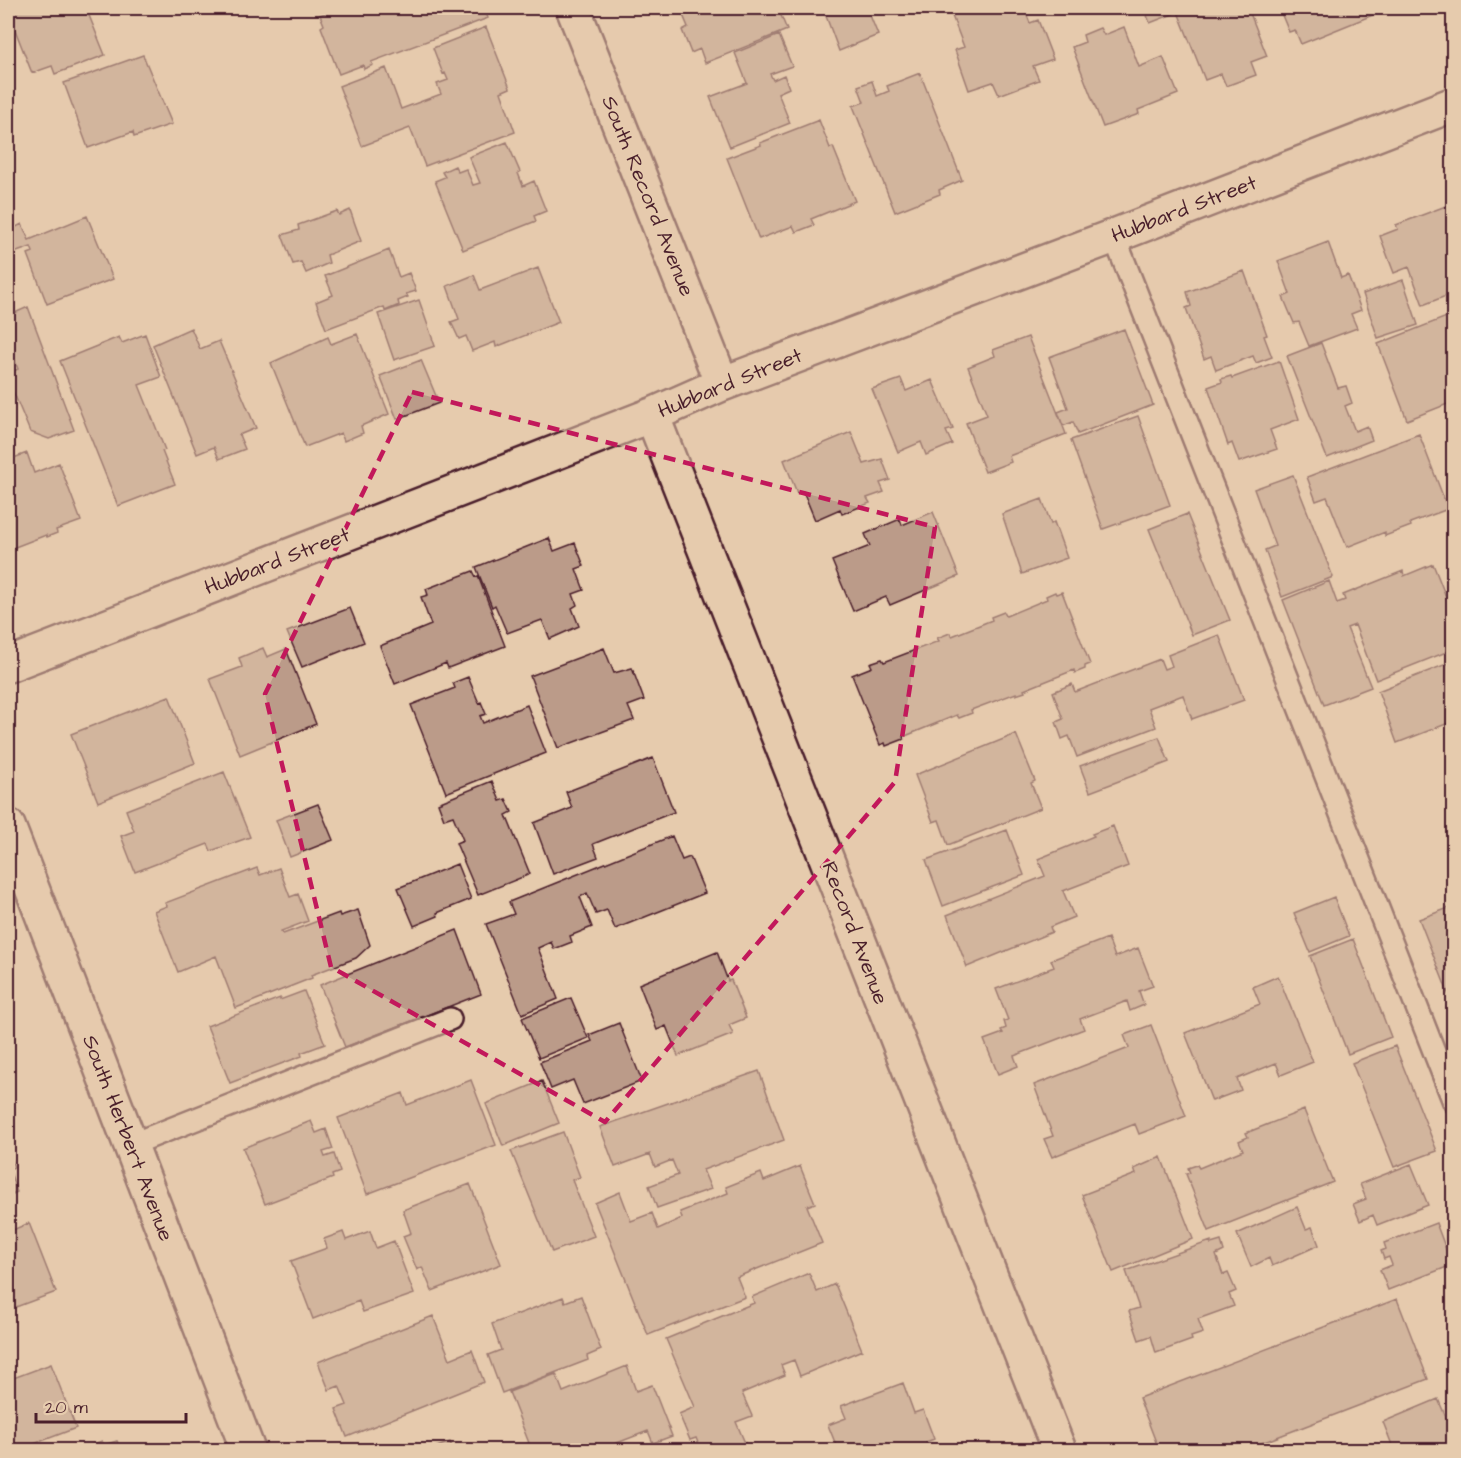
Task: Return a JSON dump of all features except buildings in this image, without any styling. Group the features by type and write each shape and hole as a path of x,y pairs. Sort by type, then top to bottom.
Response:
{"street":[{"name":"South Record Avenue","path":"573,8 722,384"},
{"name":"Hubbard Street","path":"8,665 652,415 722,384 1114,236 1454,104"},
{"name":"Record Avenue","path":"652,415 1059,1450"},
{"name":"South Herbert Avenue","path":"8,826 248,1450"}],"lane":[{"path":"1114,236 1454,1102"},
{"path":"130,1145 450,1019"}],"highlighted area":[{"path":"412,392 935,527 895,782 605,1122 331,967 265,694"}]}
